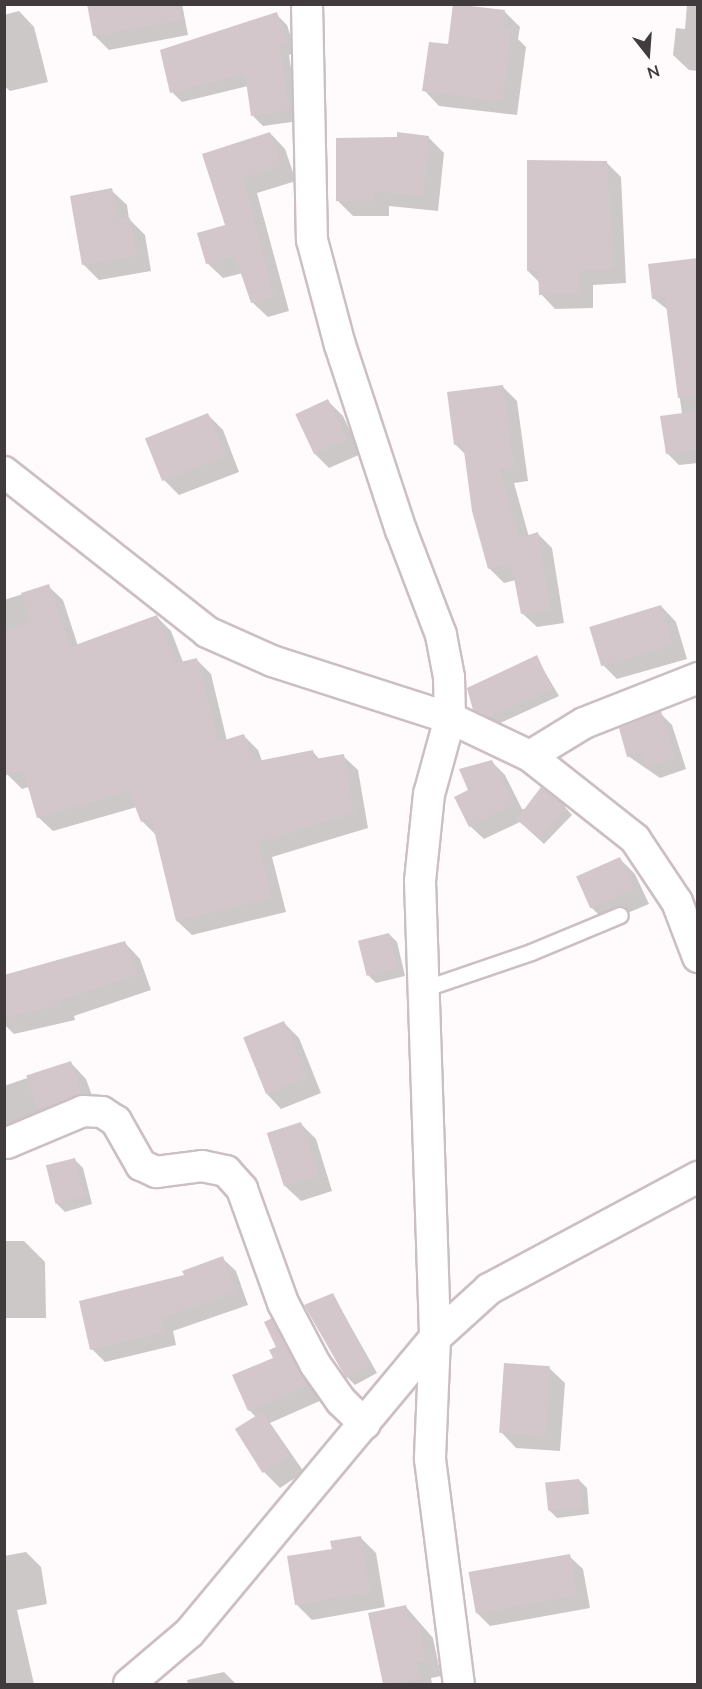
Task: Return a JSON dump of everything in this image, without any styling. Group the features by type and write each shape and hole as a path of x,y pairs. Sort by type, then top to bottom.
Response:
{"street":[{"path":"307,4 312,240 340,345 401,530 441,635 450,677 450,718 429,794 421,870 435,1338 430,1459 459,1684"},
{"path":"4,472 207,632 272,661 450,718 531,756 635,839 677,902 698,957"},
{"path":"531,756 584,723 698,678"},
{"path":"7,1143 83,1111 102,1112 116,1121 141,1165 156,1172 202,1166 226,1171 242,1189 283,1303 315,1364 341,1401 365,1424"},
{"path":"129,1684 189,1633 435,1338 489,1289 698,1178"}],"lane":[{"path":"423,989 531,952 620,915"}],"building":[{"path":"87,4 180,4 181,20 93,36"},
{"path":"453,4 505,10 503,29 511,30 502,101 422,91 429,42 448,44"},
{"path":"277,12 287,42 279,44 290,110 251,116 245,74 170,93 160,50"},
{"path":"270,132 281,165 243,178 274,296 251,303 235,256 206,264 197,233 225,225 202,154"},
{"path":"397,132 429,136 423,196 374,191 374,201 336,201 336,138 397,137"},
{"path":"527,160 607,161 613,269 579,271 579,294 539,295 538,269 527,271"},
{"path":"112,188 118,219 130,218 137,256 82,265 70,196"},
{"path":"698,258 698,396 678,398 665,297 652,299 648,264"},
{"path":"503,385 514,467 500,469 519,538 538,532 550,609 521,614 511,563 488,569 472,511 463,443 454,445 447,392"},
{"path":"328,399 347,439 314,454 295,414"},
{"path":"698,411 698,449 666,454 660,416"},
{"path":"208,413 225,456 162,481 145,438"},
{"path":"49,584 70,647 157,615 176,663 197,658 218,742 244,734 253,762 313,750 315,759 344,754 354,813 258,842 272,898 176,921 151,818 141,822 129,791 37,818 23,770 4,776 4,631 31,622 21,593"},
{"path":"661,605 673,644 601,666 589,627"},
{"path":"537,655 552,688 489,717 473,710 467,688"},
{"path":"661,711 675,758 646,767 642,753 627,757 619,728"},
{"path":"492,760 514,804 469,827 454,797 468,790 459,769"},
{"path":"541,787 566,806 541,838 516,820"},
{"path":"620,857 634,889 590,908 576,877"},
{"path":"389,933 398,968 367,976 358,941"},
{"path":"125,941 137,975 59,1001 60,1005 4,1018 4,975"},
{"path":"284,1021 307,1078 266,1094 243,1037"},
{"path":"71,1061 82,1094 37,1109 26,1076"},
{"path":"301,1122 318,1175 284,1186 267,1133"},
{"path":"75,1158 85,1197 56,1204 46,1165"},
{"path":"223,1256 235,1292 160,1318 164,1332 90,1350 79,1301 184,1275 182,1271"},
{"path":"333,1293 370,1365 346,1378 304,1305"},
{"path":"272,1318 309,1385 248,1411 232,1375 273,1358 269,1350 276,1347 264,1322"},
{"path":"504,1363 550,1366 545,1436 499,1433"},
{"path":"262,1412 290,1456 262,1473 235,1429"},
{"path":"579,1479 582,1507 548,1510 545,1483"},
{"path":"361,1536 370,1592 295,1605 287,1556 332,1549 330,1541"},
{"path":"570,1554 577,1595 476,1613 469,1572"},
{"path":"406,1605 410,1623 418,1621 426,1660 416,1663 420,1679 383,1684 368,1613"}]}
